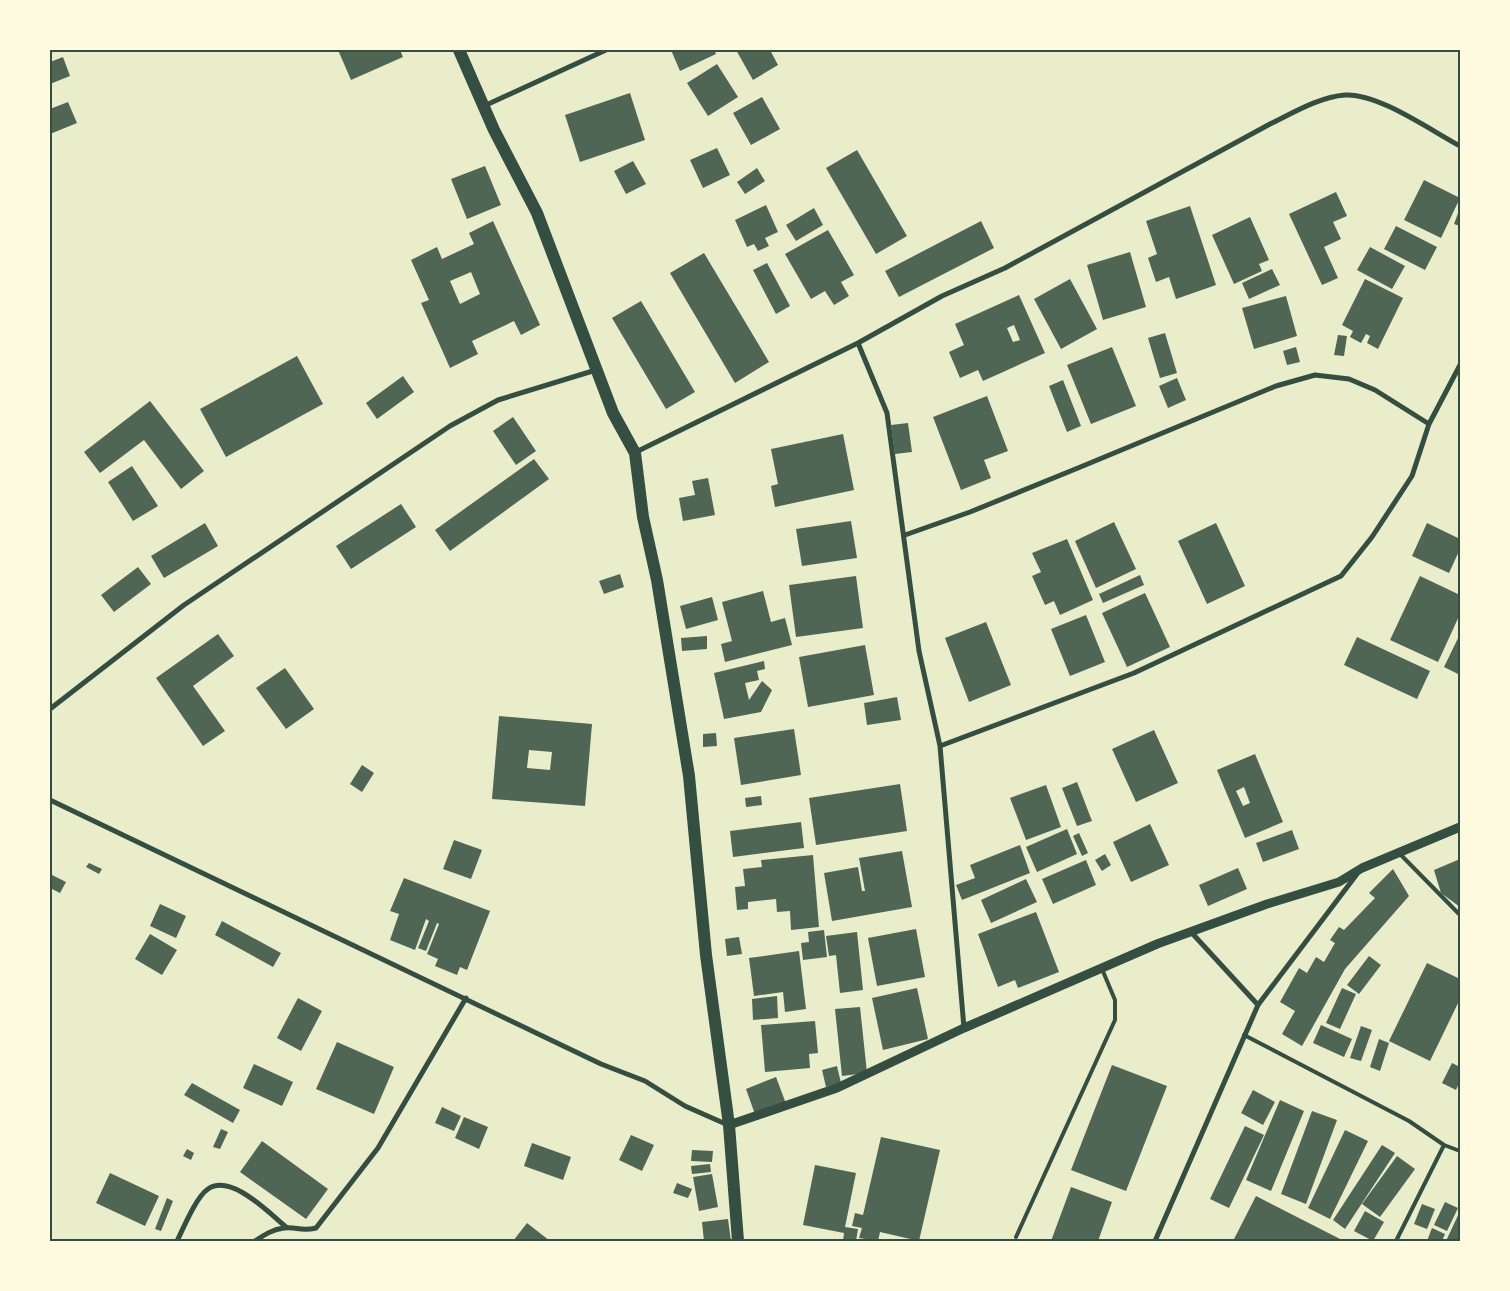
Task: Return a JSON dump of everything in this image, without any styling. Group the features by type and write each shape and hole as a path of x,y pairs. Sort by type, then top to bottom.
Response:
{"main road":[{"path":"459,50 484,106 537,213 613,412 635,453 643,517 662,608 689,776 706,955 729,1125 738,1241"}],"street":[{"path":"484,106 606,50"},
{"path":"635,453 858,343 942,296 1004,268 1270,124 1316,103 1344,95 1359,96 1381,102 1460,146"},
{"path":"858,343 886,413 905,535 919,651 940,746 964,1028"},
{"path":"940,746 1134,673 1341,576 1372,537 1412,476 1429,424 1460,365"},
{"path":"50,709 184,605 450,426 498,400 598,370"},
{"path":"905,535 970,512 1276,386 1315,375 1348,379 1375,390 1429,424"},
{"path":"50,800 601,1064 645,1081 685,1106 729,1125 837,1088 964,1028 1156,944 1267,904 1339,882 1362,868 1460,827"},
{"path":"1155,1241 1258,1005 1362,868"},
{"path":"1191,932 1258,1005"},
{"path":"177,1241 196,1204 207,1189 218,1184 226,1184 242,1192 286,1227 303,1231 316,1228 378,1148 466,998"},
{"path":"255,1241 271,1231 286,1227"}],"lane":[{"path":"1398,852 1460,915"},
{"path":"1016,1237 1115,1020 1115,1000 1102,969"},
{"path":"1244,1035 1409,1121 1444,1145 1460,1151"},
{"path":"1396,1241 1444,1145"}],"building":[{"path":"338,50 400,50 403,57 351,80"},
{"path":"671,50 714,50 716,54 680,71"},
{"path":"736,50 770,50 778,65 753,80"},
{"path":"63,57 70,76 50,84 50,62"},
{"path":"717,64 738,97 708,116 687,83"},
{"path":"630,93 645,140 580,162 565,115"},
{"path":"762,97 780,129 751,145 733,113"},
{"path":"68,102 77,123 50,134 50,109"},
{"path":"717,148 730,175 703,188 690,160"},
{"path":"857,150 907,236 876,254 826,168"},
{"path":"633,161 646,184 626,194 614,171"},
{"path":"485,166 501,205 467,219 451,179"},
{"path":"757,168 765,181 745,194 737,182"},
{"path":"1424,180 1460,198 1441,238 1404,220"},
{"path":"1336,192 1347,216 1333,222 1341,239 1324,247 1338,278 1322,285 1289,214"},
{"path":"766,205 778,232 765,238 769,246 758,251 754,244 747,247 735,220"},
{"path":"1190,206 1216,285 1176,299 1169,277 1156,282 1148,258 1157,254 1146,221"},
{"path":"814,208 823,225 796,241 786,225"},
{"path":"1460,208 1460,226 1454,224"},
{"path":"1250,217 1269,260 1259,264 1262,271 1234,284 1212,235"},
{"path":"493,221 540,325 521,335 514,321 472,341 478,354 450,368 421,303 429,300 411,260 437,247 442,259 474,244 469,233","holes":["471,272 480,294 460,304 450,281"]},
{"path":"981,221 994,248 899,297 885,271"},
{"path":"1396,226 1437,247 1425,270 1384,249"},
{"path":"828,230 854,275 841,282 849,296 834,305 825,291 811,299 785,254"},
{"path":"1370,247 1405,266 1392,289 1357,270"},
{"path":"1130,252 1146,307 1103,320 1087,265"},
{"path":"704,253 769,362 735,383 670,273"},
{"path":"767,263 790,306 776,314 753,270"},
{"path":"1272,269 1280,285 1249,299 1242,283"},
{"path":"1070,279 1097,329 1061,349 1034,299"},
{"path":"1365,279 1403,298 1378,349 1367,343 1370,336 1366,334 1361,343 1350,337 1353,331 1342,325"},
{"path":"1019,295 1045,353 983,381 978,370 960,378 949,352 964,345 955,324","holes":["1014,325 1020,340 1013,342 1007,328"]},
{"path":"1286,296 1297,336 1254,349 1242,308"},
{"path":"641,301 695,392 666,409 612,318"},
{"path":"1165,333 1177,373 1160,378 1148,338"},
{"path":"1338,335 1347,336 1344,356 1334,355"},
{"path":"1112,347 1136,406 1091,424 1067,365"},
{"path":"1296,347 1300,362 1287,365 1283,351"},
{"path":"297,356 323,404 226,457 200,409"},
{"path":"403,376 414,392 377,419 366,403"},
{"path":"1177,378 1186,400 1168,408 1159,386"},
{"path":"1063,380 1081,426 1067,432 1049,386"},
{"path":"987,396 1008,451 984,460 991,478 961,490 933,417"},
{"path":"150,401 204,471 181,489 144,440 100,473 84,452"},
{"path":"513,417 536,451 516,465 493,431"},
{"path":"908,423 912,452 895,454 891,425"},
{"path":"843,434 854,490 775,507 771,486 778,484 771,449"},
{"path":"534,459 549,479 450,551 435,530"},
{"path":"132,466 158,506 133,521 108,482"},
{"path":"708,478 715,515 683,521 679,498 695,495 692,481"},
{"path":"401,504 416,527 351,569 336,546"},
{"path":"851,521 857,558 802,566 796,529"},
{"path":"1114,522 1136,569 1096,588 1075,541"},
{"path":"205,523 218,546 164,578 151,556"},
{"path":"1216,523 1245,586 1207,604 1178,541"},
{"path":"1427,523 1460,539 1460,549 1449,573 1412,556"},
{"path":"1067,539 1093,600 1060,615 1054,601 1045,605 1032,576 1041,572 1032,553"},
{"path":"138,567 151,584 114,612 101,595"},
{"path":"620,574 624,587 604,594 599,581"},
{"path":"1140,575 1144,585 1103,603 1099,594"},
{"path":"856,576 863,628 796,637 789,585"},
{"path":"1420,576 1460,595 1460,614 1438,662 1390,640"},
{"path":"763,591 771,622 785,618 792,645 725,662 721,644 732,641 722,602"},
{"path":"1145,593 1170,647 1127,667 1102,613"},
{"path":"712,597 718,620 686,629 680,606"},
{"path":"1086,615 1105,662 1070,676 1051,629"},
{"path":"986,622 1011,685 969,702 945,638"},
{"path":"218,634 234,656 193,686 225,731 203,746 156,678"},
{"path":"1460,634 1460,675 1444,667"},
{"path":"707,636 707,649 682,651 681,638"},
{"path":"1357,637 1430,671 1417,699 1344,665"},
{"path":"865,645 874,695 808,707 799,657"},
{"path":"764,661 765,669 757,671 759,680 745,683 749,700 762,681 772,690 761,712 724,719 714,673"},
{"path":"285,668 314,709 286,729 256,688"},
{"path":"897,697 901,720 867,725 864,703"},
{"path":"499,716 592,724 585,806 492,799","holes":["529,750 552,752 550,770 527,768"]},
{"path":"794,729 801,775 741,785 734,738"},
{"path":"1154,730 1178,783 1136,802 1112,749"},
{"path":"716,733 717,746 703,747 703,734"},
{"path":"1255,754 1283,822 1245,838 1217,770","holes":["1244,787 1250,803 1243,806 1236,791"]},
{"path":"362,765 374,773 362,792 350,784"},
{"path":"1077,782 1092,821 1077,826 1062,788"},
{"path":"900,784 907,831 816,845 809,798"},
{"path":"1046,785 1061,827 1026,840 1010,798"},
{"path":"761,796 762,805 746,807 745,798"},
{"path":"801,822 804,848 733,857 730,831"},
{"path":"1150,824 1169,865 1131,882 1113,842"},
{"path":"1067,829 1077,854 1037,872 1026,847"},
{"path":"1292,830 1299,849 1263,862 1256,843"},
{"path":"1079,833 1088,853 1082,856 1073,836"},
{"path":"454,840 482,850 471,879 443,869"},
{"path":"1020,845 1030,873 962,900 956,885 975,878 970,865"},
{"path":"902,851 912,907 832,921 824,873 858,867 862,891 865,891 859,858"},
{"path":"1105,854 1111,865 1102,871 1095,860"},
{"path":"813,855 819,927 791,930 790,911 777,912 776,899 748,902 748,909 737,910 735,887 745,886 743,869 762,867 761,860"},
{"path":"1460,859 1460,907 1441,893 1434,870"},
{"path":"1086,860 1096,885 1053,904 1042,879"},
{"path":"89,863 102,869 99,874 86,867"},
{"path":"1238,868 1247,889 1208,906 1199,885"},
{"path":"1393,869 1409,896 1345,969 1302,1046 1282,1034 1295,1011 1280,1002 1299,968 1307,973 1316,957 1324,962 1335,943 1330,940 1339,927 1344,930 1375,898 1369,893"},
{"path":"50,874 66,882 60,893 50,888"},
{"path":"404,878 490,911 467,970 460,967 457,975 435,966 438,959 427,954 439,924 437,923 426,951 418,948 429,921 426,919 415,950 390,940 399,914 390,911"},
{"path":"1026,879 1037,902 991,923 981,900"},
{"path":"160,904 186,916 176,938 150,926"},
{"path":"1036,912 1059,972 1018,988 1015,980 998,987 978,934"},
{"path":"222,921 281,953 273,967 215,935"},
{"path":"916,929 925,977 877,986 868,938"},
{"path":"824,930 827,957 803,960 801,943 809,942 808,932"},
{"path":"857,932 863,990 840,993 836,955 829,956 826,936"},
{"path":"150,934 177,950 162,975 135,959"},
{"path":"739,937 742,954 727,956 725,939"},
{"path":"799,951 806,1009 785,1012 783,992 754,996 749,958"},
{"path":"1369,956 1381,965 1359,994 1347,985"},
{"path":"1427,963 1460,979 1460,999 1430,1061 1389,1041"},
{"path":"917,988 928,1039 883,1050 872,998"},
{"path":"1342,988 1356,994 1340,1029 1326,1023"},
{"path":"777,996 778,1018 753,1020 752,999"},
{"path":"298,998 322,1011 301,1051 277,1038"},
{"path":"860,1007 867,1073 842,1076 835,1009"},
{"path":"815,1021 818,1053 809,1054 810,1068 765,1072 761,1025"},
{"path":"1321,1025 1352,1039 1344,1057 1313,1043"},
{"path":"1361,1026 1372,1030 1361,1061 1350,1058"},
{"path":"1379,1039 1389,1043 1380,1071 1370,1067"},
{"path":"337,1042 394,1067 374,1114 316,1089"},
{"path":"1452,1063 1460,1067 1460,1081 1456,1090 1442,1083"},
{"path":"254,1064 293,1082 282,1106 243,1088"},
{"path":"1112,1065 1167,1086 1126,1191 1071,1170"},
{"path":"837,1066 841,1083 826,1087 822,1070"},
{"path":"776,1077 788,1109 757,1120 746,1089"},
{"path":"192,1083 240,1110 233,1123 184,1095"},
{"path":"1253,1090 1275,1102 1263,1125 1241,1113"},
{"path":"1280,1100 1304,1111 1271,1191 1246,1180"},
{"path":"442,1107 461,1116 454,1131 435,1123"},
{"path":"1312,1111 1337,1120 1306,1204 1281,1194"},
{"path":"464,1117 488,1127 479,1149 455,1138"},
{"path":"1245,1126 1264,1135 1229,1208 1210,1199"},
{"path":"221,1129 228,1132 220,1149 213,1147"},
{"path":"1345,1130 1368,1141 1330,1219 1308,1208"},
{"path":"631,1135 654,1145 642,1171 619,1160"},
{"path":"881,1137 940,1150 919,1241 880,1232 878,1241 859,1238 862,1228 852,1226 855,1213 863,1215"},
{"path":"262,1141 328,1189 306,1219 240,1172"},
{"path":"532,1143 571,1157 563,1180 524,1166"},
{"path":"1382,1145 1395,1153 1345,1229 1333,1220"},
{"path":"187,1149 194,1153 191,1160 183,1156"},
{"path":"692,1150 713,1151 712,1162 691,1161"},
{"path":"1397,1156 1415,1169 1380,1217 1362,1204"},
{"path":"710,1164 711,1172 692,1174 691,1166"},
{"path":"815,1165 856,1173 845,1227 858,1229 856,1241 843,1241 844,1233 803,1225"},
{"path":"110,1173 159,1196 145,1226 96,1203"},
{"path":"712,1174 718,1207 699,1211 693,1177"},
{"path":"677,1183 692,1189 688,1198 673,1193"},
{"path":"1071,1187 1112,1202 1098,1241 1051,1241"},
{"path":"1256,1196 1344,1241 1233,1241"},
{"path":"167,1198 173,1201 161,1231 155,1229"},
{"path":"1445,1202 1458,1208 1447,1231 1434,1225"},
{"path":"1422,1204 1435,1209 1427,1229 1414,1224"},
{"path":"1365,1211 1384,1222 1373,1241 1354,1231"},
{"path":"1460,1211 1460,1241 1446,1241"},
{"path":"728,1219 731,1241 704,1241 702,1222"},
{"path":"527,1223 550,1241 513,1241"},
{"path":"1432,1228 1445,1234 1442,1241 1427,1241"}]}
